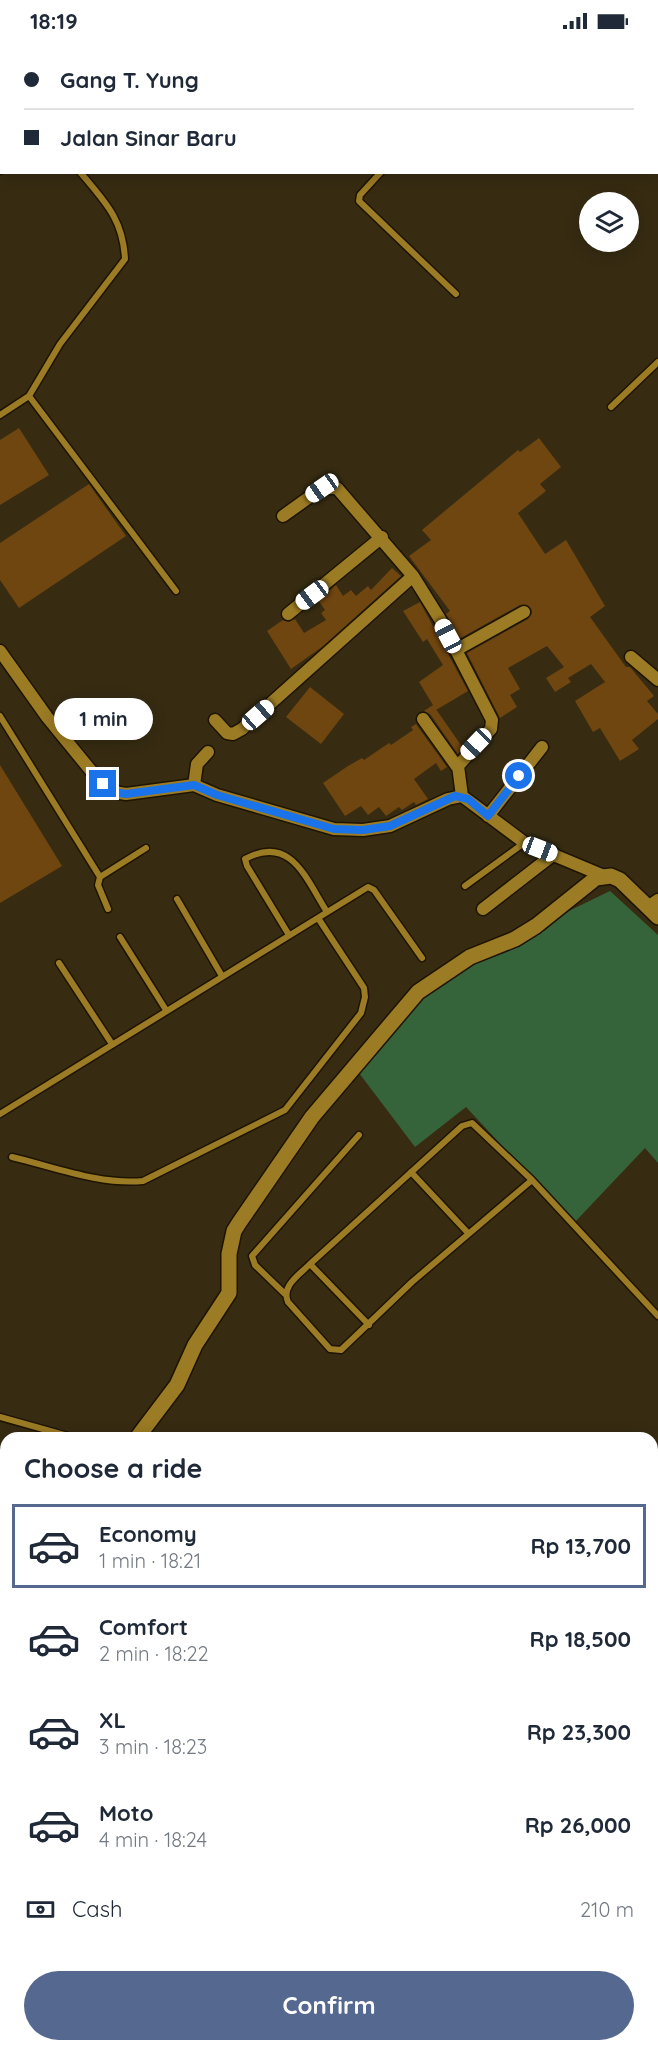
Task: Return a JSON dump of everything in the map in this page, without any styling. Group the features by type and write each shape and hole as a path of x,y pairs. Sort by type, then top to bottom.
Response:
{"street":[{"path":"283,516 322,488 333,486 342,491 413,576 456,650 493,724 462,759 458,768"},
{"path":"288,614 382,537"},
{"path":"215,720 227,732 234,734 242,729 413,576"},
{"path":"456,650 524,612"},
{"path":"0,651 47,717 92,772 114,792 126,794 194,785 217,795 334,829 363,830 390,826 448,799 462,796"},
{"path":"631,657 658,680"},
{"path":"423,719 458,768 462,796 525,843 604,876 620,880 655,908"},
{"path":"488,816 542,747"},
{"path":"194,785 196,764 208,752"},
{"path":"483,909 554,854"},
{"path":"142,1432 177,1385 195,1345 229,1293 231,1281 229,1254 234,1231 312,1117 386,1027 418,992 443,974 470,957 515,939 536,926 587,883 604,876"}],"lane":[{"path":"0,415 29,396 60,344 125,259 124,237 113,212 82,174"},
{"path":"379,174 360,195 359,201 456,294"},
{"path":"611,407 658,362"},
{"path":"29,396 176,591"},
{"path":"0,716 99,877 98,885 108,909"},
{"path":"465,886 525,843"},
{"path":"99,877 146,848"},
{"path":"289,935 247,867 245,859 261,850 278,852 294,861 327,912"},
{"path":"0,1114 368,887 374,890 422,958"},
{"path":"177,899 222,976"},
{"path":"12,1158 117,1181 143,1181 285,1110 361,1013 365,997 364,988 318,918"},
{"path":"120,937 166,1010"},
{"path":"59,963 112,1044"},
{"path":"285,1294 287,1288 310,1264 462,1126 472,1123 532,1180 658,1316"},
{"path":"359,1135 252,1256 255,1265 285,1294 288,1302 330,1349 341,1350 412,1282 532,1180"},
{"path":"411,1172 468,1233"},
{"path":"310,1264 369,1325"},
{"path":"0,1417 54,1432"}],"green space":[{"path":"610,891 658,935 658,1163 645,1148 574,1223 466,1107 415,1147 356,1069 406,1006 476,956"}],"building":[{"path":"19,428 49,475 0,505 0,440"},
{"path":"539,438 561,467 540,484 546,491 518,513 545,554 566,540 605,606 590,617 626,667 630,667 654,696 647,701 658,714 658,719 632,740 639,749 620,761 600,728 593,732 575,701 605,682 591,664 568,678 571,682 555,692 546,678 564,667 547,646 508,668 520,689 510,695 517,707 500,718 467,653 528,619 532,613 531,608 520,605 459,639 446,614 450,611 409,556 431,540 422,530 518,450 520,452"},
{"path":"89,484 126,536 19,608 0,580 0,543"},
{"path":"392,568 401,576 322,647 291,669 267,631 283,620 289,622 295,619 304,633 326,620 321,613 325,610 318,600 336,585 343,596 351,590 356,596 368,586 371,590"},
{"path":"420,602 468,691 436,710 419,682 443,665 427,639 423,642 403,611"},
{"path":"310,687 344,714 321,744 286,717"},
{"path":"433,705 463,748 458,754 430,714 424,711"},
{"path":"416,724 447,767 441,771 436,763 414,779 428,799 416,805 414,802 402,810 399,807 386,816 379,807 368,815 361,806 345,816 323,783 362,758 364,760 389,743 391,745 413,730 411,727"},
{"path":"0,765 62,866 0,903"}],"route":[{"path":"103,784 114,792 126,794 194,785 217,795 334,829 363,830 390,826 455,796 468,799 488,816 519,776"}]}
